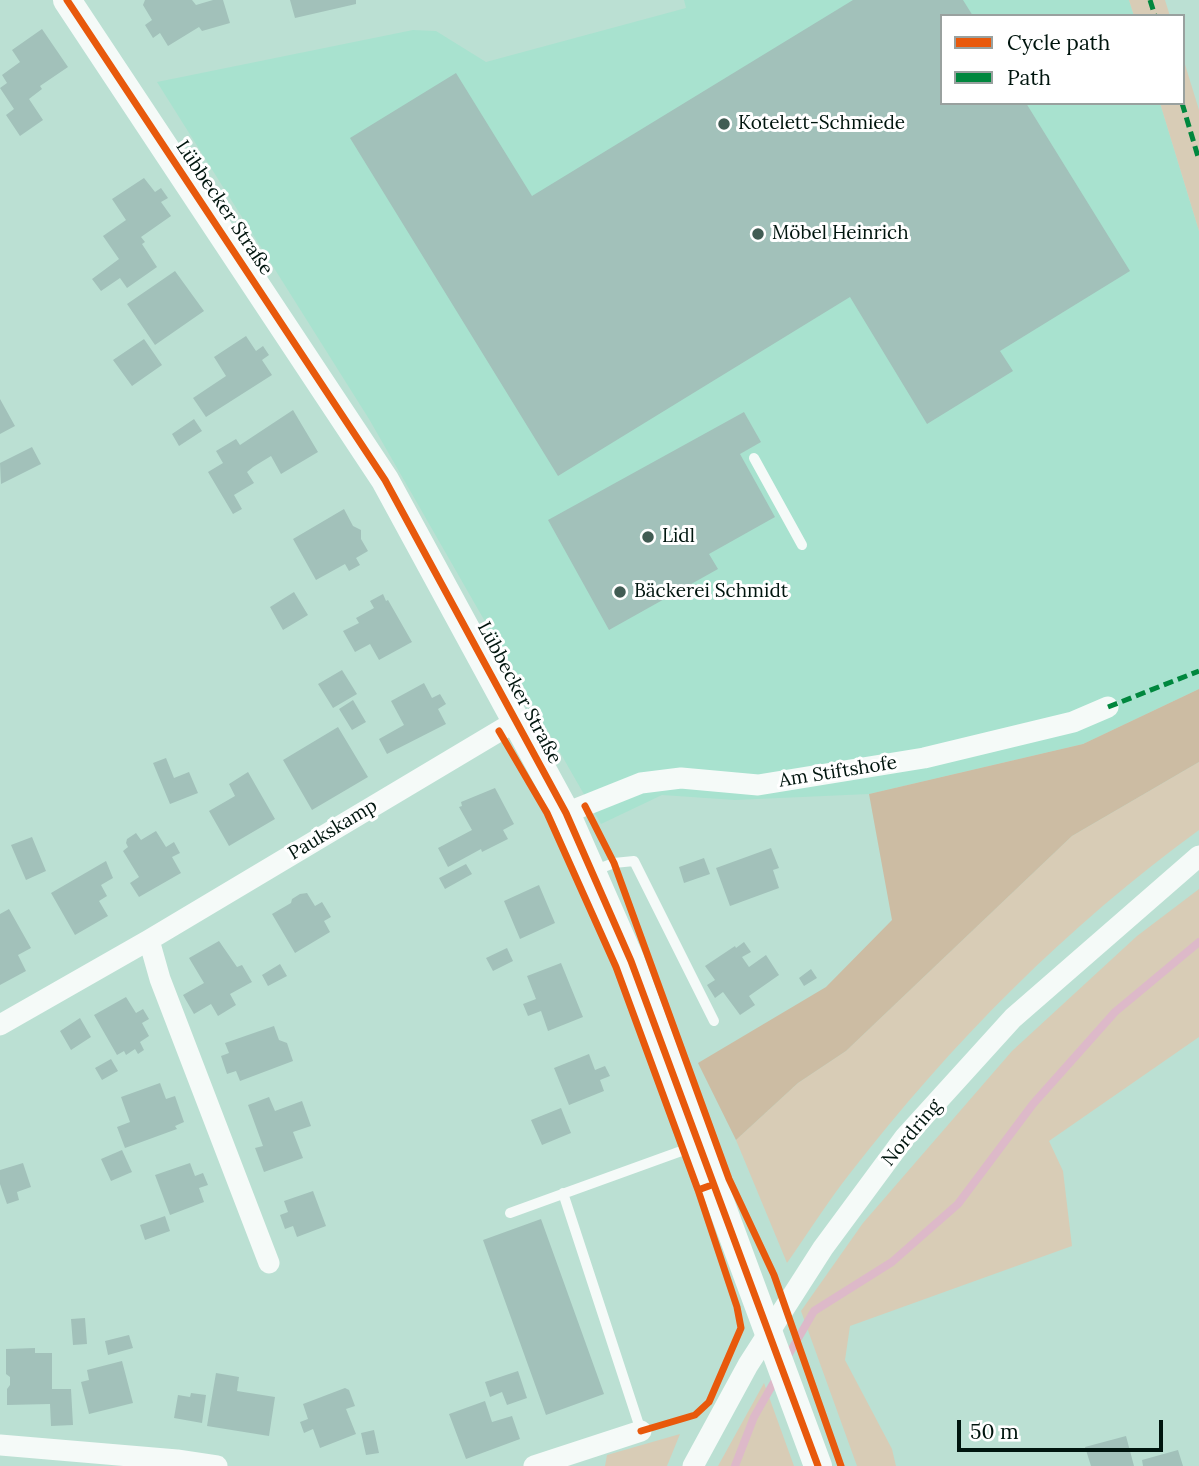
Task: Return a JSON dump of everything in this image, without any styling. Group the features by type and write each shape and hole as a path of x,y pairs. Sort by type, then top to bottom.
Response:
{"street":[{"name":"Lübbecker Straße","path":"66,0 385,480 566,813 631,961 818,1464"},
{"name":"Am Stiftshofe","path":"566,813 641,783 681,778 758,785 925,758 1073,722 1108,708"},
{"name":"Paukskamp","path":"0,1026 516,721"},
{"name":"Nordring","path":"693,1466 748,1365 823,1248 905,1138 1013,1018 1199,856"},
{"path":"149,940 160,979 269,1263"},
{"path":"534,1466 582,1454 641,1431"},
{"path":"0,1444 217,1466"}],"lane":[{"path":"754,458 802,545"},
{"path":"593,872 614,863 635,861 714,1021"},
{"path":"510,1213 700,1144"},
{"path":"563,1193 641,1431"}],"shaded area":[{"path":"684,0 1129,0 1133,14 940,14 940,105 1161,105 1199,231 1199,689 1083,744 869,794 735,800 662,795 601,824 369,419 157,82 413,30 436,31 486,62 686,8"},
{"path":"1129,0 1165,0 1169,14 1133,14"},
{"path":"1185,64 1199,110 1199,231 1161,105 1185,105"},
{"path":"1199,689 1199,762 1072,836 846,1051 798,1083 736,1140 698,1063 826,987 892,920 869,794 1083,744"},
{"path":"1199,762 1199,830 1150,867 1057,946 970,1032 889,1124 826,1206 787,1263 736,1140 798,1083 846,1051 1072,836"},
{"path":"1199,889 1199,1037 1049,1141 1063,1171 1072,1246 850,1326 845,1360 892,1449 896,1466 857,1466 801,1311 863,1223 1012,1051 1137,936"},
{"path":"764,1383 794,1466 718,1466"},
{"path":"680,1434 667,1466 605,1466 607,1455"}],"building":[{"path":"145,0 192,0 196,5 223,0 230,23 202,31 199,27 168,46 160,33 153,38 145,25 152,20 143,5"},
{"path":"290,0 356,0 356,4 295,18"},
{"name":"Möbel Heinrich","path":"853,0 963,0 972,14 940,14 940,105 1027,105 1130,271 1000,351 1013,371 927,424 850,297 558,476 350,138 456,73 532,196"},
{"path":"42,29 68,67 40,86 42,89 29,99 43,120 20,136 6,115 14,109 0,88 7,83 2,75 20,62 12,50"},
{"path":"144,178 155,192 161,188 168,198 161,202 171,216 141,237 145,242 142,244 157,267 127,288 120,278 101,291 92,279 119,259 103,236 126,220 112,199"},
{"path":"175,271 204,311 155,345 127,304"},
{"path":"246,336 256,351 263,346 269,355 262,360 272,375 206,417 193,398 226,376 214,357"},
{"path":"144,339 162,365 132,386 113,360"},
{"path":"0,399 15,426 0,434"},
{"path":"293,410 318,452 281,474 271,456 253,467 247,472 254,483 234,495 242,509 233,514 208,472 223,463 216,451 236,439 240,445"},
{"name":"Lidl","path":"744,412 761,442 740,454 775,517 709,554 718,569 609,630 548,520"},
{"path":"194,419 202,431 179,446 172,434"},
{"path":"32,447 41,464 1,484 0,463"},
{"path":"344,509 353,526 361,530 361,539 368,551 356,558 360,565 349,571 345,564 316,580 293,539"},
{"path":"294,592 308,615 283,630 270,607"},
{"path":"383,594 412,642 379,660 370,644 355,652 343,631 359,623 356,618 374,608 370,601"},
{"path":"342,670 357,694 333,708 318,684"},
{"path":"424,683 432,698 440,694 446,704 438,709 446,724 387,754 379,739 404,725 391,701"},
{"path":"353,700 366,722 352,730 339,709"},
{"path":"338,727 368,777 312,810 283,760"},
{"path":"166,758 174,778 189,772 198,793 170,804 153,763"},
{"path":"248,772 275,819 229,846 209,811 235,796 229,784"},
{"path":"495,788 514,824 503,830 508,839 482,852 481,849 448,867 438,848 472,830 459,807 462,806 461,802"},
{"path":"156,831 166,847 174,842 180,853 172,857 181,873 139,897 130,883 139,877 123,851 128,847 127,839 136,833 141,840"},
{"path":"32,837 46,871 26,880 11,845"},
{"path":"771,848 779,868 773,870 779,888 730,906 716,868"},
{"path":"704,858 710,874 684,883 679,867"},
{"path":"106,861 113,878 101,885 107,896 99,901 108,916 75,935 51,893"},
{"path":"466,864 472,874 445,889 439,878"},
{"path":"539,885 555,923 520,939 504,901"},
{"path":"307,893 315,906 322,902 331,917 324,921 330,932 295,953 272,914 300,894"},
{"path":"9,909 31,948 18,955 26,971 0,985 0,914"},
{"path":"219,941 237,967 242,965 252,982 230,994 236,1005 218,1016 211,1004 194,1014 183,995 204,983 189,958"},
{"path":"744,942 751,952 742,957 749,967 766,955 779,975 749,996 755,1005 740,1015 723,992 715,998 707,985 715,980 705,966"},
{"path":"507,948 513,961 493,971 486,958"},
{"path":"561,963 583,1017 548,1031 541,1011 528,1016 523,1004 536,999 527,976"},
{"path":"280,964 287,976 268,986 262,975"},
{"path":"811,969 817,978 804,986 799,978"},
{"path":"126,997 136,1013 143,1009 149,1019 142,1023 149,1036 140,1042 144,1050 138,1054 135,1049 126,1055 124,1051 117,1055 94,1015"},
{"path":"80,1018 91,1037 71,1050 60,1031"},
{"path":"274,1026 279,1040 287,1043 293,1061 240,1081 236,1071 227,1074 221,1056 229,1053 225,1043"},
{"path":"589,1054 595,1070 605,1066 610,1076 600,1080 604,1091 569,1105 554,1068"},
{"path":"111,1059 118,1071 102,1080 95,1068"},
{"path":"160,1083 166,1099 175,1096 184,1122 175,1126 177,1129 125,1148 117,1127 130,1122 121,1097"},
{"path":"269,1097 275,1111 302,1101 311,1126 293,1132 303,1158 264,1172 255,1148 263,1146 248,1105"},
{"path":"561,1108 571,1133 542,1145 531,1120"},
{"path":"122,1150 132,1172 111,1181 101,1159"},
{"path":"23,1163 31,1187 17,1192 19,1200 7,1204 0,1184 0,1170"},
{"path":"190,1163 195,1176 203,1173 208,1185 199,1188 204,1202 170,1215 155,1175"},
{"path":"313,1191 326,1226 297,1237 293,1226 285,1229 280,1215 288,1212 284,1201"},
{"path":"165,1216 170,1231 145,1240 140,1225"},
{"path":"541,1219 604,1394 546,1415 483,1240"},
{"path":"85,1318 87,1344 73,1345 71,1319"},
{"path":"129,1335 133,1348 108,1355 105,1341"},
{"path":"35,1348 35,1353 52,1353 52,1389 71,1389 73,1425 51,1426 50,1404 7,1405 10,1377 6,1374 6,1349"},
{"path":"122,1361 133,1403 89,1414 81,1382 89,1380 87,1370"},
{"path":"518,1371 527,1398 507,1405 502,1392 490,1397 485,1382"},
{"path":"216,1373 239,1377 237,1391 275,1397 269,1436 207,1426"},
{"path":"345,1388 349,1390 355,1406 346,1409 356,1434 320,1448 313,1429 304,1433 300,1422 308,1419 303,1404"},
{"path":"191,1393 206,1395 202,1423 174,1418 178,1395 190,1397"},
{"path":"485,1401 492,1422 512,1416 520,1439 466,1459 449,1414"},
{"path":"374,1430 379,1453 366,1455 361,1433"},
{"path":"1126,1436 1134,1466 1091,1466 1085,1447"},
{"path":"1178,1450 1183,1466 1143,1466 1142,1460"}],"waterway":[{"path":"786,1359 814,1311 892,1262 958,1204 1033,1104 1115,1012 1199,942"},
{"path":"735,1466 754,1417 777,1377"}],"marked path":[{"path":"1150,0 1154,14"},
{"path":"1183,105 1199,160"},
{"path":"1108,707 1199,671"}],"cycle path":[{"path":"67,0 385,480 566,813 631,961 818,1466"},
{"path":"499,731 547,813 616,967 698,1190"},
{"path":"585,806 614,863 729,1179 774,1275 841,1466"},
{"path":"641,1431 695,1415 709,1402 741,1328 737,1307 698,1190 709,1186"}],"place":[{"name":"Kotelett-Schmiede","path":"724,124"},
{"name":"Möbel Heinrich","path":"758,234"},
{"name":"Lidl","path":"648,537"},
{"name":"Bäckerei Schmidt","path":"620,592"}]}
